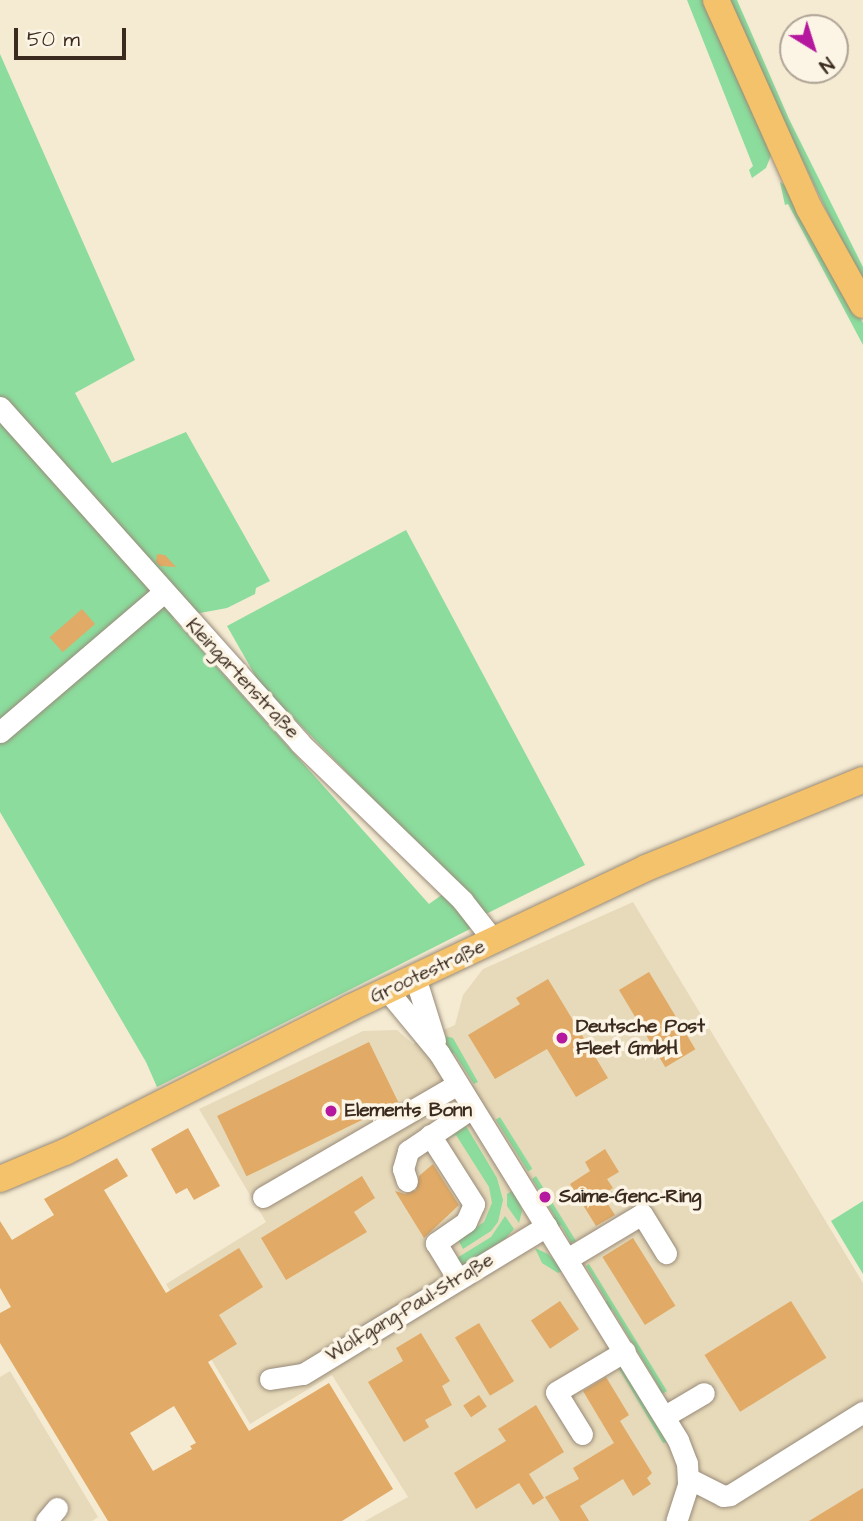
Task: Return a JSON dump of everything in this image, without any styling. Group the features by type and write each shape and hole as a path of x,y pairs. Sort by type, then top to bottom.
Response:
{"main road":[{"path":"716,0 809,208 863,305"},
{"name":"Grootestraße","path":"0,1180 65,1152 227,1068 387,990 646,869 863,780"}],"street":[{"name":"Kleingartenstraße","path":"0,407 163,593 300,743 462,900 494,941"},
{"path":"0,732 163,593"},
{"path":"415,977 439,1053"},
{"path":"387,990 439,1053 665,1416 687,1462 688,1478 676,1521"},
{"path":"262,1197 458,1084"},
{"path":"407,1181 404,1159 408,1151 472,1108"},
{"path":"430,1135 474,1204 466,1222 436,1243 458,1279"},
{"path":"567,1259 642,1214 666,1253"},
{"name":"Wolfgang-Paul-Straße","path":"270,1379 303,1374 547,1226"},
{"path":"582,1434 556,1392 625,1352"},
{"path":"665,1416 704,1393"},
{"path":"688,1478 723,1496 730,1495 863,1412"}],"shaded area":[{"path":"633,902 863,1283 863,1521 365,1521 408,1497 332,1375 250,1424 166,1284 266,1222 199,1109 363,1031 397,1030 413,1044 455,1025 463,995 483,969"},
{"path":"10,1371 98,1517 92,1521 0,1521 0,1377"}],"green space":[{"path":"687,0 706,0 772,153 766,168 752,178 749,170 753,166"},
{"path":"725,0 737,0 789,119 863,267 863,286"},
{"path":"0,54 135,360 75,393 112,463 186,432 270,581 256,588 255,594 227,608 173,618 429,904 443,894 476,926 157,1087 146,1062 0,812"},
{"path":"780,182 788,187 863,323 863,345 788,204 785,205"},
{"path":"406,530 585,865 486,914 260,684 227,626"},
{"path":"440,1035 453,1038 478,1082 474,1084 454,1053 450,1055"},
{"path":"500,1117 532,1169 528,1171 496,1120"},
{"path":"466,1126 497,1178 503,1200 498,1222 491,1231 463,1249 458,1240 484,1222 492,1203 489,1187 456,1135 448,1139"},
{"path":"536,1176 576,1241 571,1243 561,1225 556,1228 551,1220 555,1217 532,1179"},
{"path":"515,1189 522,1211 519,1223 507,1206 507,1194"},
{"path":"863,1201 863,1274 831,1221"},
{"path":"505,1216 514,1229 505,1239 462,1266 457,1258 491,1237"},
{"path":"535,1248 548,1254 564,1270 558,1273 542,1263"},
{"path":"589,1264 667,1391 659,1396 655,1390 659,1387 612,1309 608,1311 603,1304 607,1301 586,1266"},
{"path":"615,1362 621,1362 667,1442 663,1443"}],"building":[{"path":"157,554 165,555 176,567 160,566 156,562"},
{"path":"82,609 95,624 63,652 50,637"},
{"path":"649,972 695,1049 665,1067 619,990"},
{"path":"548,979 608,1078 576,1097 547,1049 495,1079 468,1035 520,1004 516,998"},
{"path":"369,1042 398,1102 246,1176 217,1116"},
{"path":"188,1128 220,1186 194,1200 187,1188 176,1194 151,1149"},
{"path":"605,1149 619,1172 607,1179 613,1188 602,1195 615,1215 596,1226 570,1184 590,1171 585,1162"},
{"path":"117,1158 128,1176 104,1190 166,1293 239,1248 263,1287 219,1315 237,1344 208,1362 249,1431 329,1383 393,1489 342,1521 108,1521 0,1343 0,1313 11,1307 0,1288 0,1221 12,1240 54,1215 44,1199","holes":["174,1406 196,1443 190,1446 192,1449 153,1471 130,1433"]},
{"path":"433,1164 459,1205 424,1238 395,1191 405,1194 416,1190 419,1176"},
{"path":"362,1176 375,1198 354,1212 367,1232 286,1280 261,1238"},
{"path":"633,1238 675,1306 645,1325 602,1257"},
{"path":"560,1301 579,1329 550,1349 531,1321"},
{"path":"791,1301 827,1358 740,1412 704,1355"},
{"path":"479,1323 514,1381 490,1396 455,1337"},
{"path":"421,1333 450,1381 442,1386 452,1405 425,1420 429,1427 404,1442 368,1382 403,1361 396,1348"},
{"path":"606,1377 629,1415 620,1421 652,1473 647,1478 651,1484 633,1496 623,1479 580,1506 589,1521 560,1521 545,1497 579,1479 573,1468 614,1443 583,1391"},
{"path":"479,1395 487,1407 471,1417 463,1406"},
{"path":"536,1405 564,1452 529,1474 544,1498 533,1505 519,1483 476,1509 454,1473 506,1441 498,1429"},
{"path":"863,1488 863,1521 809,1521"}],"place":[{"name":"Deutsche Post Fleet GmbH","path":"562,1038"},
{"name":"Elements Bonn","path":"331,1111"},
{"name":"Saime-Genc-Ring","path":"545,1197"}]}
